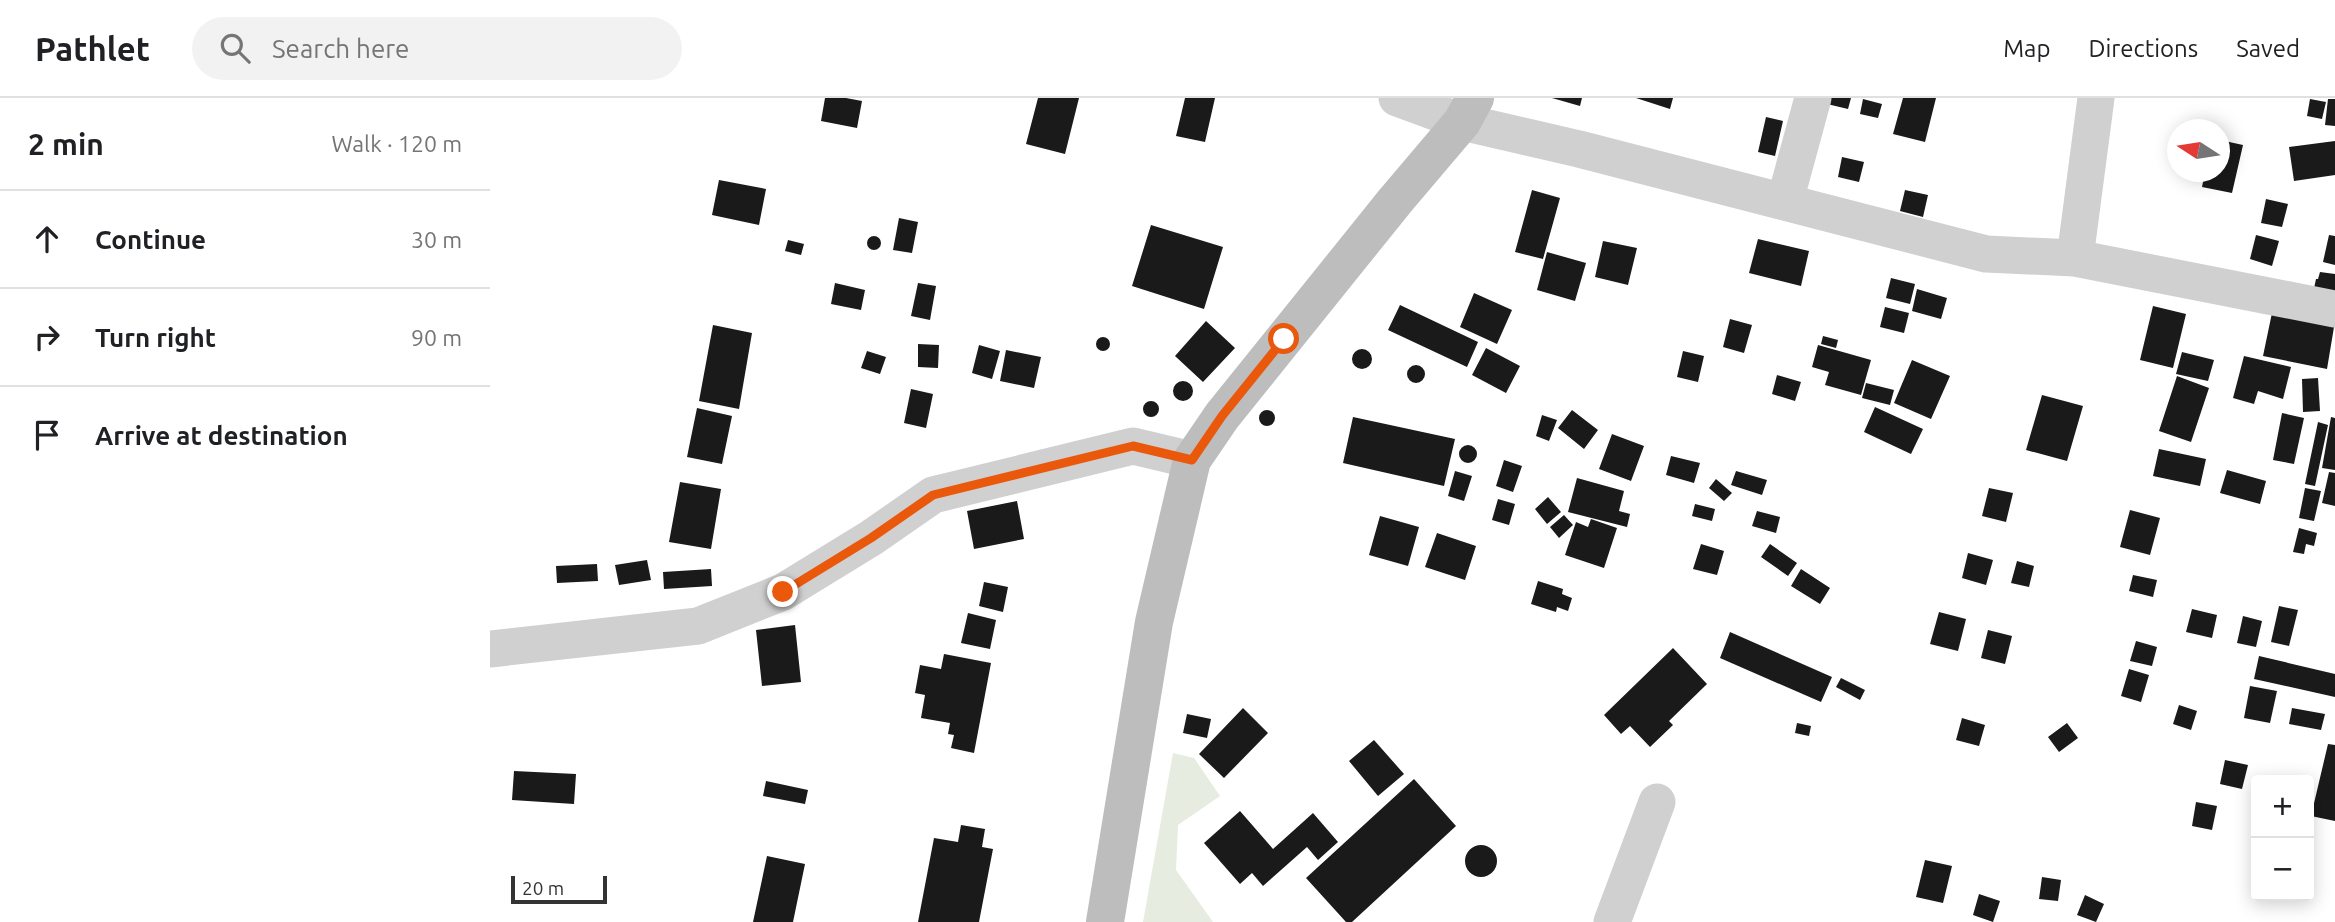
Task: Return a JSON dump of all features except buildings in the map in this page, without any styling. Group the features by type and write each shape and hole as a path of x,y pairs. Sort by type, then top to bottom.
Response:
{"street":[{"path":"1397,98 1468,110 1785,201 1986,254 2075,258 2335,309"},
{"path":"1785,201 1813,98"},
{"path":"2075,258 2096,98"},
{"path":"1105,922 1154,622 1192,460 1222,416 1468,110"},
{"path":"490,649 698,626 783,592 871,538 933,495 1133,446 1192,460"},
{"path":"1612,922 1657,802"}],"shaded area":[{"path":"1173,753 1194,758 1220,796 1178,825 1176,870 1213,922 1143,922"}],"route":[{"path":"783,592 871,538 933,495 1133,446 1192,460 1222,416 1284,339"}]}
